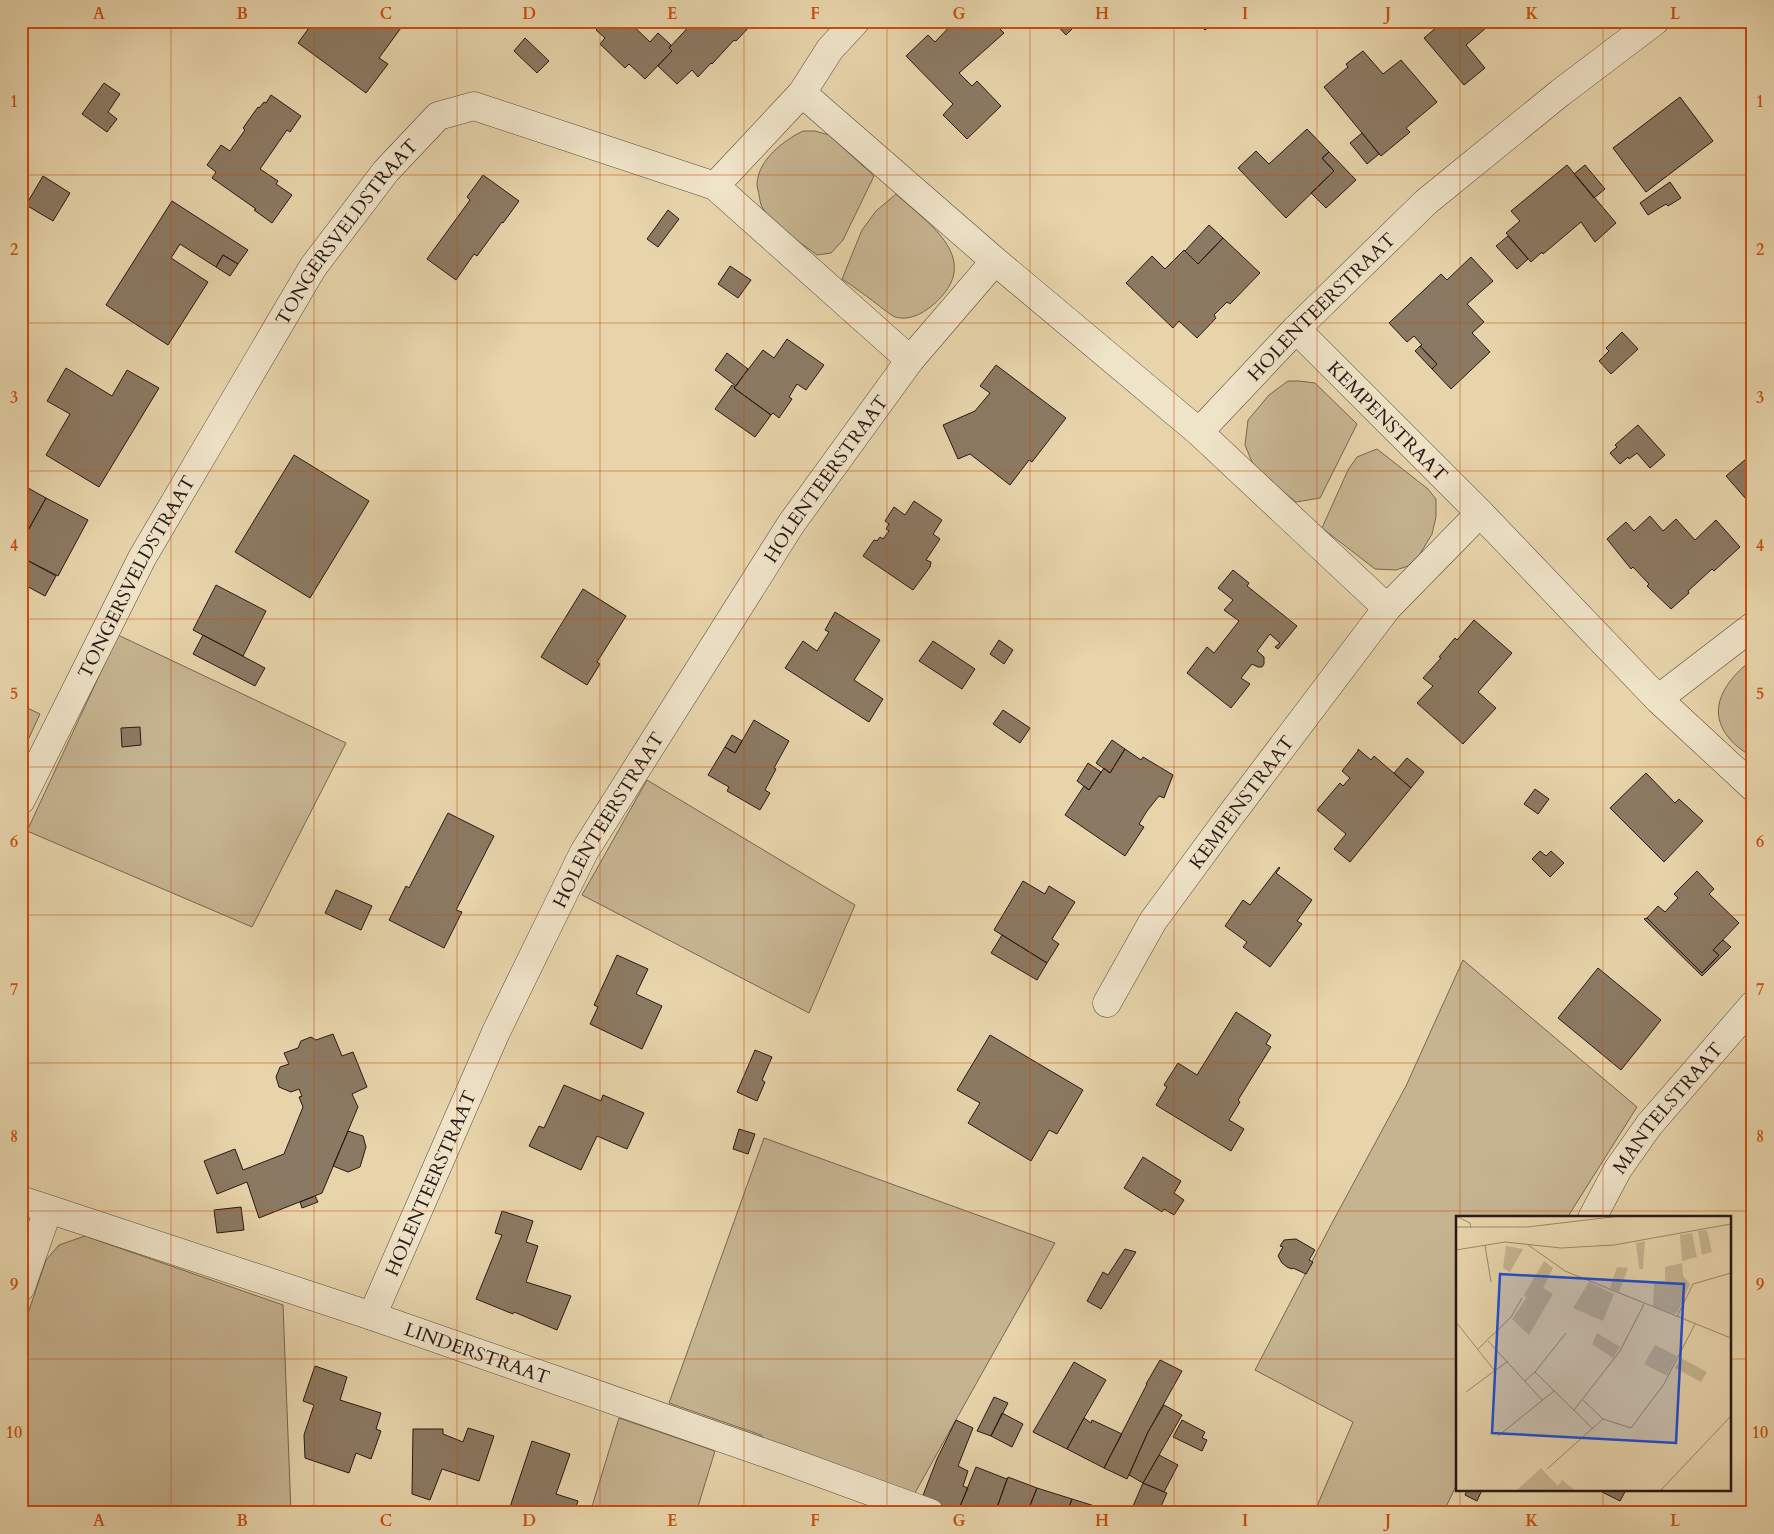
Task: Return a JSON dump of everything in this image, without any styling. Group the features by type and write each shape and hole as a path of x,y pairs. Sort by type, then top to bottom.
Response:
{"street":[{"path":"856,21 830,49 802,93 715,186 910,360"},
{"name":"HOLENTEERSTRAAT","path":"1200,432 1296,329 1426,202 1560,93 1656,21"},
{"path":"802,93 995,261 1200,432 1387,608"},
{"name":"TONGERSVELDSTRAAT","path":"21,800 142,558 313,268 386,172 438,116 474,106 715,186"},
{"name":"HOLENTEERSTRAAT","path":"372,1316 496,1032 584,852 791,524 910,360 995,261"},
{"name":"KEMPENSTRAAT","path":"1296,329 1480,513 1658,699"},
{"name":"KEMPENSTRAAT","path":"1107,1003 1153,921 1226,820 1387,608 1480,513"},
{"path":"1753,626 1658,699 1753,788"},
{"name":"MANTELSTRAAT","path":"1593,1216 1618,1169 1649,1125 1753,1005"},
{"name":"LINDERSTRAAT","path":"21,1200 372,1316 782,1459 930,1513"},
{"path":"21,1287 48,1210"}],"shaded area":[{"path":"803,131 815,131 829,135 874,176 843,240 831,253 817,255 779,227 767,214 760,202 757,184 758,175 762,167 780,145"},
{"path":"896,194 936,231 947,244 953,258 954,273 948,289 929,308 920,314 905,318 895,317 842,279 862,230 876,211"},
{"path":"1288,381 1315,383 1357,424 1320,498 1296,502 1262,475 1252,462 1245,445 1248,420 1269,395"},
{"path":"1377,449 1428,489 1436,499 1436,517 1432,534 1420,554 1408,566 1396,570 1375,569 1322,528 1348,470 1357,457"},
{"path":"118,635 346,743 252,927 27,831"},
{"path":"1753,659 1753,758 1729,738 1722,727 1719,705 1722,694 1728,684"},
{"path":"21,705 40,714 21,755"},
{"path":"647,780 855,905 809,1013 582,895"},
{"path":"1463,960 1637,1107 1568,1216 1456,1216 1456,1486 1443,1513 1314,1513 1353,1422 1255,1370 1406,1086"},
{"path":"764,1138 1055,1243 911,1500 771,1447 761,1435 669,1403"},
{"path":"85,1236 283,1305 291,1513 21,1513 21,1334 46,1260 59,1245"},
{"path":"619,1418 715,1451 696,1513 590,1513"}],"building":[{"path":"314,21 406,21 379,58 388,64 366,93 298,43"},
{"path":"605,21 628,21 650,42 658,33 671,45 669,48 672,51 645,79 629,64 625,68 600,44 605,38 596,30"},
{"path":"694,21 747,21 751,25 698,77 692,70 677,84 658,66 672,51 669,48"},
{"path":"955,21 992,21 1004,33 959,73 972,86 977,81 1001,106 967,139 943,115 953,104 906,56 928,35 935,42"},
{"path":"1053,21 1080,21 1066,35"},
{"path":"1197,21 1216,21 1205,30"},
{"path":"1432,21 1494,21 1466,45 1485,68 1464,85 1424,38 1437,27"},
{"path":"525,38 549,61 537,73 514,51"},
{"path":"1363,51 1383,74 1401,60 1437,102 1406,128 1410,132 1381,156 1324,87 1348,67 1346,64"},
{"path":"104,83 120,94 108,112 117,119 107,132 82,114"},
{"path":"271,95 301,116 290,132 287,130 260,169 278,181 276,184 292,195 272,223 254,210 256,209 212,178 216,172 207,165 221,145 230,151 258,107 264,102 266,103"},
{"path":"1680,97 1713,141 1646,192 1613,148"},
{"path":"1307,129 1329,152 1322,158 1334,171 1286,218 1238,168 1256,151 1269,164"},
{"path":"1362,133 1379,154 1367,164 1350,143"},
{"path":"1329,152 1356,180 1326,208 1311,193 1334,171 1322,158"},
{"path":"1567,165 1616,223 1595,242 1581,222 1531,262 1506,233 1520,221 1511,211"},
{"path":"1585,165 1605,189 1594,198 1574,174"},
{"path":"483,175 519,201 477,256 474,254 456,280 427,259 470,200 467,197"},
{"path":"43,176 70,193 53,221 26,205"},
{"path":"1670,182 1681,198 1668,206 1666,204 1648,215 1640,203"},
{"path":"172,201 248,250 238,264 223,255 216,267 180,244 171,258 208,282 168,345 106,305"},
{"path":"668,210 679,219 658,247 647,239"},
{"path":"1209,225 1223,238 1198,264 1185,251"},
{"path":"1508,236 1528,259 1517,269 1496,246"},
{"path":"1223,238 1260,273 1230,304 1227,302 1214,315 1216,318 1197,338 1179,321 1173,328 1126,283 1152,256 1165,269 1184,250 1198,264"},
{"path":"223,255 238,264 230,276 216,267"},
{"path":"1471,257 1493,281 1467,304 1484,322 1472,333 1490,352 1451,389 1432,369 1437,364 1420,346 1422,345 1414,336 1407,342 1389,323 1441,274 1447,280"},
{"path":"730,266 751,280 738,298 718,284"},
{"path":"1622,332 1638,349 1611,374 1599,361 1609,351 1606,348"},
{"path":"787,339 824,365 806,390 797,384 789,397 792,399 779,418 773,413 771,415 734,388 763,350 774,358"},
{"path":"1420,346 1437,364 1432,369 1415,351"},
{"path":"727,353 748,369 736,386 715,370"},
{"path":"996,365 1066,418 1032,462 1029,460 1010,485 970,454 958,459 943,425 975,411 990,393 980,386"},
{"path":"66,368 112,396 127,370 159,388 99,487 46,455 70,414 47,401"},
{"path":"732,385 771,415 755,437 715,409"},
{"path":"1638,425 1665,455 1650,468 1637,453 1629,459 1628,457 1620,464 1610,453 1617,447 1615,445"},
{"path":"1753,453 1753,507 1726,476"},
{"path":"294,455 369,501 310,598 235,552"},
{"path":"21,484 46,498 26,534 21,531"},
{"path":"46,498 88,520 58,576 21,557 21,531 26,534"},
{"path":"914,501 942,520 933,534 940,539 926,560 931,562 930,567 913,590 863,556 874,540 877,541 880,537 883,539 889,531 886,529 889,524 885,521 894,507 905,515"},
{"path":"1650,516 1663,531 1676,519 1695,540 1716,520 1740,547 1714,571 1712,569 1671,609 1647,586 1649,584 1633,567 1631,569 1607,539 1626,522 1634,531"},
{"path":"21,557 56,576 45,596 21,583"},
{"path":"1233,570 1249,583 1247,586 1297,626 1278,649 1275,647 1280,643 1270,634 1257,651 1264,657 1264,664 1262,667 1258,667 1252,664 1241,678 1250,684 1231,708 1187,673 1207,647 1214,653 1239,621 1224,610 1233,600 1218,588"},
{"path":"216,585 266,611 243,656 193,630"},
{"path":"583,589 626,616 597,662 600,664 587,685 541,657"},
{"path":"835,612 880,640 854,680 883,699 869,722 785,668 803,641 817,651 829,632 825,630"},
{"path":"1474,620 1512,653 1478,692 1496,708 1463,744 1417,703 1433,686 1423,678 1441,658 1439,657 1455,638 1457,640"},
{"path":"203,635 265,668 255,686 193,654"},
{"path":"999,640 1013,650 1004,664 990,654"},
{"path":"933,641 975,669 962,689 919,661"},
{"path":"1003,710 1030,728 1020,743 993,724"},
{"path":"754,720 789,741 774,768 776,769 765,790 770,793 760,810 727,791 729,787 708,775 725,747 735,753"},
{"path":"140,727 141,745 122,747 121,728"},
{"path":"732,735 742,741 735,753 725,747"},
{"path":"1112,740 1125,749 1110,773 1096,763"},
{"path":"1125,749 1141,760 1143,757 1173,775 1164,798 1159,796 1139,824 1144,827 1125,856 1065,815 1084,786 1089,790 1104,768 1110,773"},
{"path":"1358,749 1371,760 1374,756 1411,788 1350,862 1334,849 1346,834 1317,810 1340,783 1343,786 1350,778 1342,771"},
{"path":"1407,758 1424,772 1411,788 1394,773"},
{"path":"1088,763 1101,772 1089,790 1077,781"},
{"path":"1646,773 1675,803 1679,799 1703,821 1664,862 1610,808"},
{"path":"1535,789 1549,799 1538,814 1524,804"},
{"path":"448,813 494,836 456,910 462,912 444,948 389,920 406,886 409,888"},
{"path":"1540,851 1546,856 1551,851 1564,863 1550,877 1532,859"},
{"path":"1279,867 1276,873 1312,900 1297,921 1302,924 1270,967 1243,947 1247,942 1225,926 1243,900 1250,905"},
{"path":"1697,871 1714,889 1709,894 1739,923 1713,950 1719,955 1702,973 1647,918 1658,906 1665,912 1678,898 1674,894"},
{"path":"1023,881 1045,894 1049,886 1075,902 1052,939 1059,944 1047,963 994,930"},
{"path":"336,890 372,906 361,930 325,913"},
{"path":"1647,918 1702,973 1719,955 1713,950 1723,940 1731,947 1702,976 1644,919"},
{"path":"1002,935 1047,963 1037,980 991,953"},
{"path":"617,955 648,969 636,994 662,1006 642,1049 590,1024 598,1007 594,1005"},
{"path":"1598,968 1661,1020 1621,1070 1558,1018"},
{"path":"1236,1012 1271,1035 1266,1044 1271,1047 1238,1100 1240,1102 1229,1120 1244,1129 1231,1151 1156,1105 1167,1087 1164,1085 1178,1063 1197,1075"},
{"path":"333,1034 342,1056 353,1052 367,1087 352,1094 358,1107 322,1193 259,1218 247,1182 217,1194 204,1161 235,1149 243,1170 284,1154 303,1107 299,1097 302,1096 299,1089 291,1092 279,1087 276,1077 280,1067 289,1064 284,1053 298,1048 301,1041 311,1037 316,1040"},
{"path":"990,1035 1083,1090 1057,1134 1049,1130 1031,1161 968,1123 980,1103 957,1090"},
{"path":"755,1050 772,1057 762,1080 765,1082 757,1101 737,1092"},
{"path":"564,1085 601,1101 603,1095 644,1113 627,1149 597,1136 581,1170 529,1146 539,1126 544,1128"},
{"path":"739,1129 755,1134 748,1154 733,1149"},
{"path":"348,1131 363,1136 366,1147 360,1167 348,1172 333,1166"},
{"path":"1143,1157 1181,1181 1174,1193 1184,1200 1174,1215 1164,1209 1162,1212 1124,1188"},
{"path":"315,1196 318,1202 302,1208 300,1202"},
{"path":"241,1207 244,1230 217,1233 214,1210"},
{"path":"502,1211 533,1221 526,1242 538,1246 526,1282 571,1296 557,1330 476,1299 502,1235 495,1233"},
{"path":"1296,1239 1315,1250 1309,1260 1313,1262 1306,1274 1287,1267 1278,1256 1283,1247 1280,1246 1284,1240"},
{"path":"1125,1249 1136,1252 1101,1309 1087,1301 1103,1272 1108,1275"},
{"path":"1160,1360 1182,1371 1148,1432 1127,1479 1104,1468"},
{"path":"1074,1362 1106,1380 1067,1449 1033,1432"},
{"path":"315,1366 347,1377 340,1400 381,1413 376,1429 381,1431 371,1459 356,1453 349,1473 305,1458 304,1435 314,1405 303,1401"},
{"path":"994,1397 1008,1403 991,1436 977,1431"},
{"path":"1164,1405 1182,1415 1143,1483 1129,1475 1148,1432"},
{"path":"1002,1413 1023,1424 1012,1447 991,1436"},
{"path":"1084,1418 1091,1423 1092,1420 1122,1434 1104,1468 1067,1449"},
{"path":"956,1420 973,1428 958,1466 968,1471 963,1486 968,1488 958,1511 922,1498 937,1459"},
{"path":"1182,1420 1205,1432 1202,1438 1207,1440 1202,1451 1173,1437"},
{"path":"468,1428 494,1436 479,1481 442,1469 430,1500 412,1494 413,1429 443,1429 443,1434 463,1442"},
{"path":"532,1441 570,1454 556,1494 578,1501 574,1513 508,1513"},
{"path":"1159,1455 1178,1465 1164,1492 1143,1483"},
{"path":"976,1467 1007,1479 995,1513 962,1513 958,1511"},
{"path":"1008,1477 1037,1488 1027,1513 995,1513"},
{"path":"1143,1483 1167,1493 1158,1513 1130,1513"},
{"path":"1037,1488 1072,1499 1067,1513 1027,1513"},
{"path":"1466,1492 1481,1492 1477,1501 1465,1495"},
{"path":"1602,1492 1625,1492 1620,1501"},
{"path":"1072,1499 1101,1508 1099,1513 1067,1513"}]}
